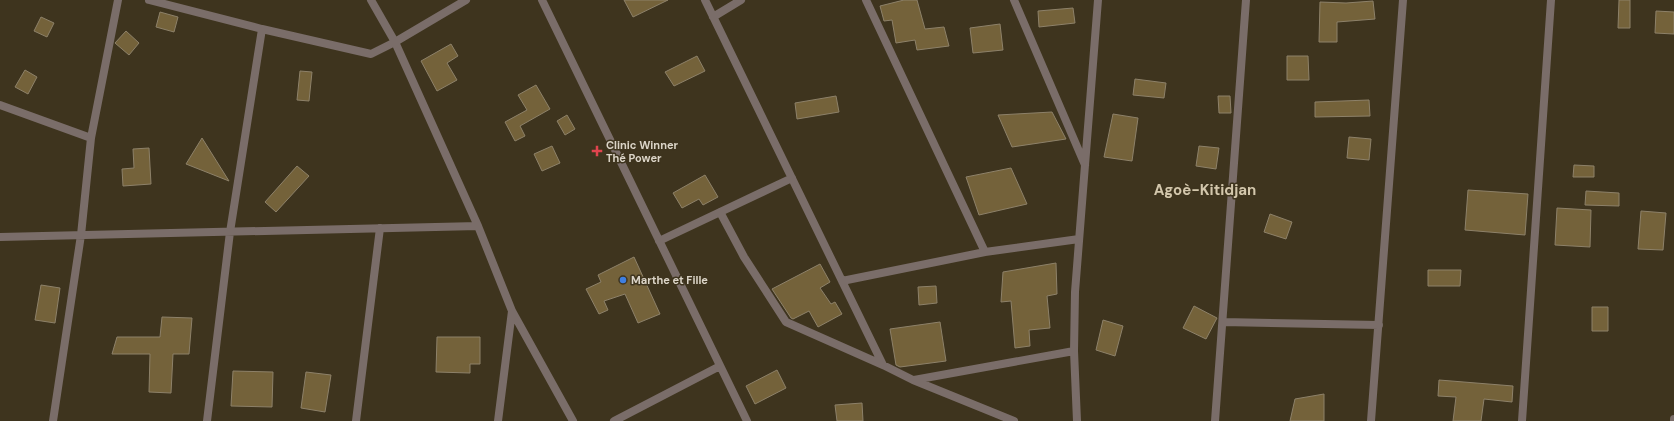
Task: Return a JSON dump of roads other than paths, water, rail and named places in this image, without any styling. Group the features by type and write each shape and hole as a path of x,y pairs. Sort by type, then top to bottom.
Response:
{"street":[{"path":"53,421 81,236 91,138 118,0"},
{"path":"149,0 262,29 371,54 395,42 466,0"},
{"path":"371,0 395,42 478,226 512,311 573,421"},
{"path":"542,0 746,421"},
{"path":"705,0 883,365"},
{"path":"713,17 741,0"},
{"path":"866,0 985,252"},
{"path":"1014,0 1085,166"},
{"path":"1077,421 1074,351 1075,292 1098,0"},
{"path":"1215,421 1246,0"},
{"path":"1371,421 1380,325 1403,0"},
{"path":"1522,421 1551,0"},
{"path":"207,421 230,232 262,29"},
{"path":"0,105 91,138"},
{"path":"659,241 792,178"},
{"path":"720,212 744,257 786,322 913,380 1014,421"},
{"path":"0,237 478,226"},
{"path":"356,421 380,228"},
{"path":"842,281 985,252 1079,239"},
{"path":"498,421 512,311"},
{"path":"1223,322 1380,325"},
{"path":"913,380 1074,351"},
{"path":"614,421 720,366"}],"place":[{"name":"Clinic Winner Thé Power","path":"597,151"},
{"name":"Marthe et Fille","path":"623,280"}],"district":[{"name":"Agoè-Kitidjan","path":"1205,190"}]}
